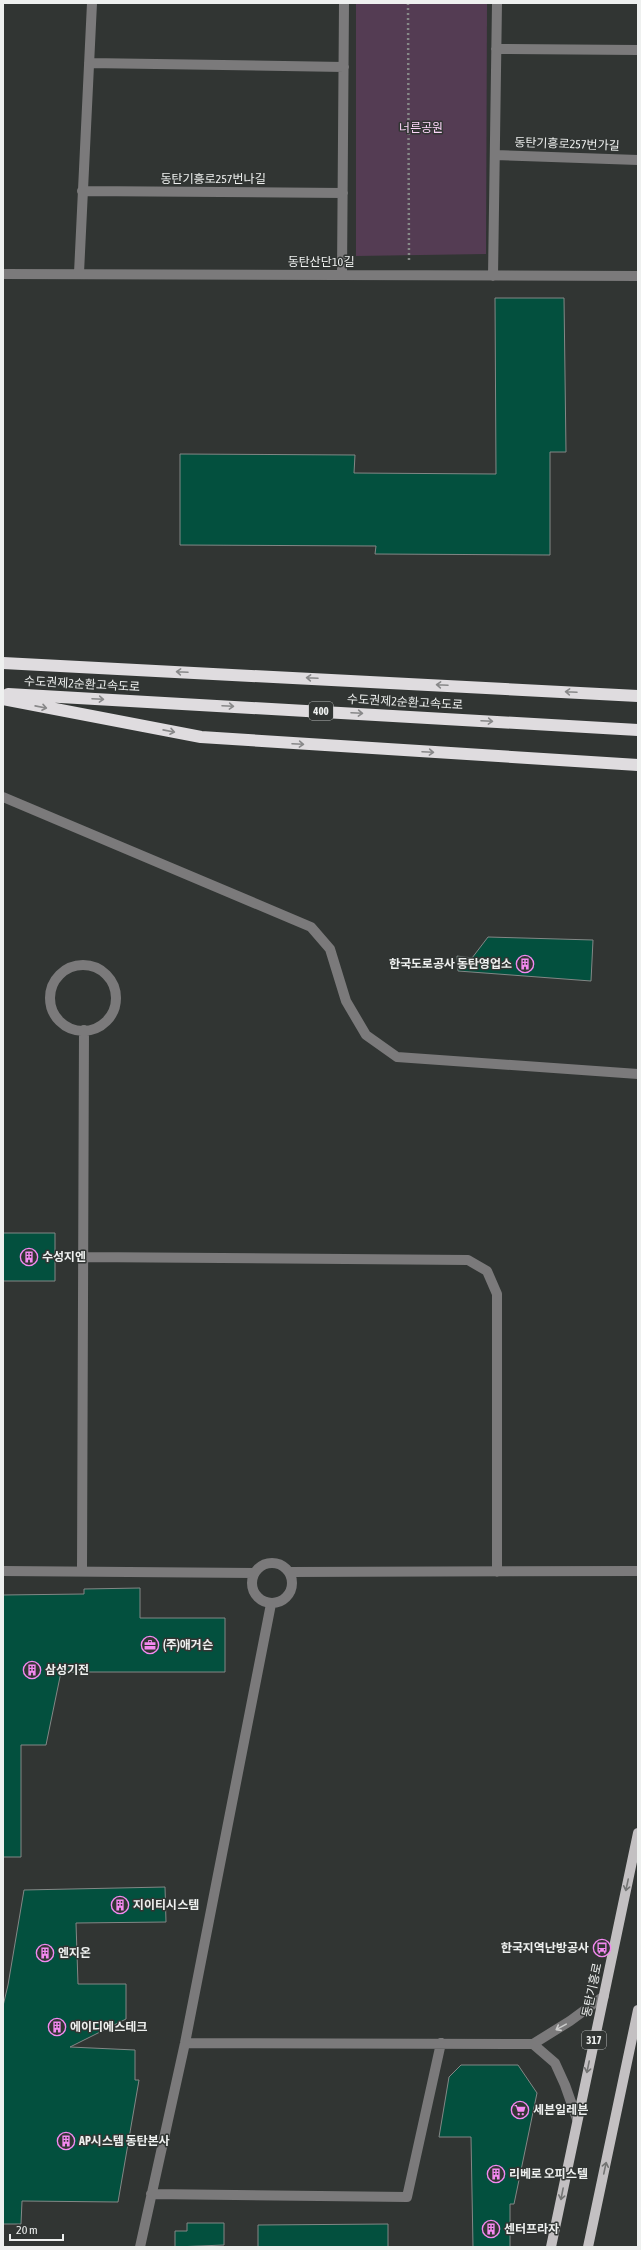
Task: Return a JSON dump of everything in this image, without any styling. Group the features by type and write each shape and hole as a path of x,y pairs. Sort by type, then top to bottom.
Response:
{"highway":[{"name":"수도권제2순환고속도로","path":"3,663 610,694 638,694"},
{"name":"수도권제2순환고속도로","path":"3,694 638,730"},
{"path":"3,700 201,737 638,765"}],"main road":[{"name":"동탄기흥로","path":"551,2247 638,1833"},
{"path":"588,2247 638,2010"}],"street":[{"path":"79,274 92,3"},
{"path":"342,275 344,3"},
{"path":"493,276 497,3"},
{"path":"496,49 638,50"},
{"path":"89,63 344,67"},
{"name":"동탄기흥로257번가길","path":"495,155 638,160"},
{"name":"동탄기흥로257번나길","path":"82,191 343,193"},
{"name":"동탄산단10길","path":"3,274 638,276"},
{"path":"3,797 312,928 330,949 346,1001 366,1035 396,1057 638,1074"},
{"path":"82,965 93,966 103,971 110,979 115,989 117,1000 114,1010 108,1019 100,1026 84,1030 68,1027 59,1021 53,1012 50,1001 51,991 55,980 71,967 82,965"},
{"path":"82,1571 84,1030"},
{"path":"83,1257 468,1260 487,1271 497,1294 497,1572"},
{"path":"265,1564 279,1564 289,1572 292,1584 288,1596 277,1603 271,1604 258,1598 254,1593 252,1580 254,1573 265,1564"},
{"path":"3,1571 254,1573"},
{"path":"289,1572 638,1571"},
{"path":"140,2247 185,2043 271,1604"},
{"path":"185,2043 533,2044 570,2021 604,1996"},
{"path":"151,2194 407,2197 441,2043"},
{"path":"533,2044 555,2063 565,2084 577,2119"}],"path":[{"path":"408,3 409,276"}],"green space":[{"name":"너른공원","path":"356,3 487,3 486,254 356,256"}],"building":[{"path":"495,298 564,298 566,452 550,452 550,555 375,554 376,546 180,545 180,454 355,455 354,473 496,474"},
{"name":"한국도로공사 동탄영업소","path":"488,937 593,940 591,981 458,971 457,956 472,958"},
{"name":"수성지엔","path":"3,1233 55,1233 55,1281 3,1281"},
{"path":"140,1588 140,1618 225,1618 225,1672 61,1672 46,1745 21,1745 21,1857 3,1857 3,1595 84,1594 84,1589"},
{"path":"165,1887 166,1922 76,1923 78,1984 126,1984 126,2019 70,2047 135,2050 135,2080 139,2080 118,2202 22,2201 21,2224 3,2224 3,2006 24,1890"},
{"path":"461,2065 518,2065 537,2093 514,2204 510,2204 510,2247 473,2247 471,2137 439,2137 449,2077"},
{"path":"187,2223 224,2223 224,2245 175,2247 175,2231 187,2231"},
{"path":"388,2224 388,2247 258,2247 258,2225"}],"place":[{"name":"한국도로공사 동탄영업소","path":"525,964"},
{"name":"수성지엔","path":"29,1257"},
{"name":"(주)애거슨","path":"150,1645"},
{"name":"삼성기전","path":"32,1670"},
{"name":"지이티시스템","path":"120,1905"},
{"name":"한국지역난방공사","path":"602,1948"},
{"name":"엔지온","path":"45,1953"},
{"name":"에이디에스테크","path":"57,2027"},
{"name":"세븐일레븐","path":"520,2110"},
{"name":"AP시스템 동탄본사","path":"66,2141"},
{"name":"리베로 오피스텔","path":"496,2174"},
{"name":"센터프라자","path":"491,2229"}]}
